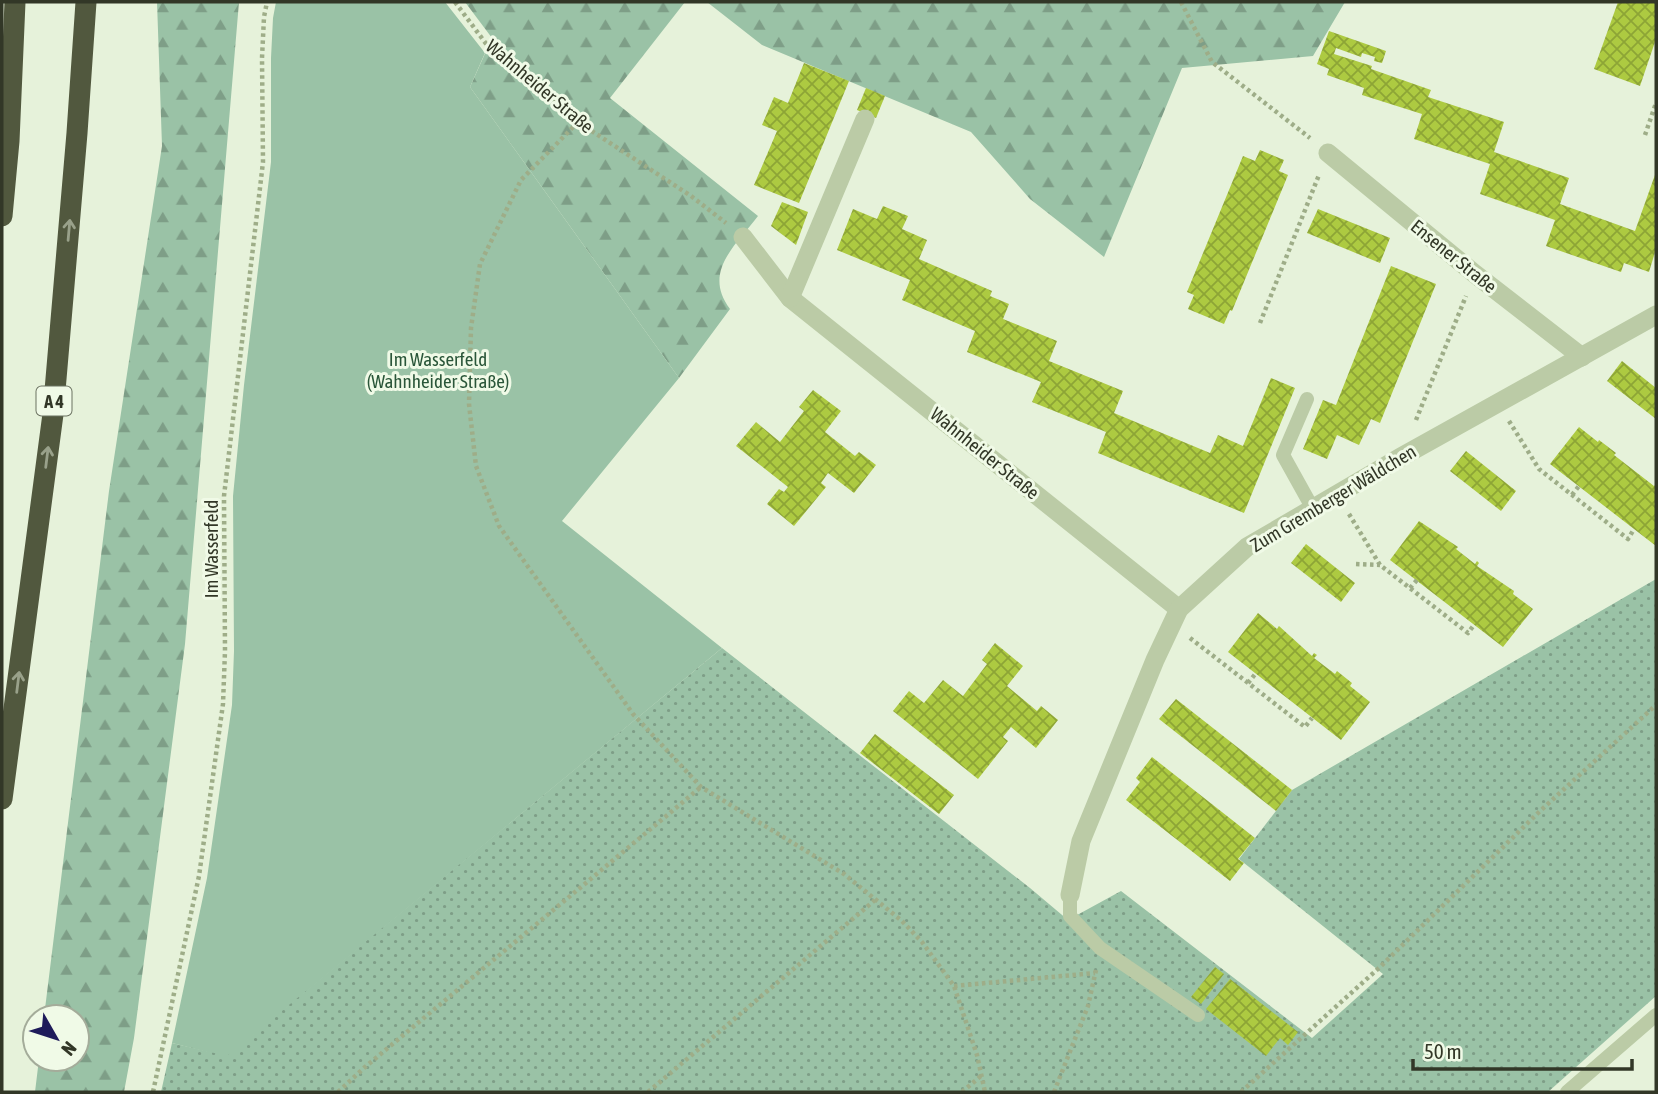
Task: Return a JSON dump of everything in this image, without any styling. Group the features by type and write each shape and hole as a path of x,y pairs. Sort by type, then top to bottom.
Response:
{"highway":[{"path":"2,216 9,141 15,2"},
{"name":"A 4","path":"2,799 52,414 86,2"}],"street":[{"path":"790,298 865,120"},
{"name":"Ensener Straße","path":"1328,153 1475,274 1582,357"},
{"name":"Wahnheider Straße","path":"743,237 790,298 1175,616"},
{"name":"Zum Gremberger Wäldchen","path":"1070,895 1081,841 1175,616 1247,547 1401,457 1656,315"}],"lane":[{"path":"1307,399 1283,455 1313,509"},
{"path":"1070,895 1070,916 1100,948 1198,1015"},
{"path":"1567,1092 1656,1015"}],"path":[{"name":"Im Wasserfeld","path":"153,1092 199,876 223,704 226,651 224,496 263,162 262,58 267,2"},
{"name":"Wahnheider Straße","path":"455,2 487,44 578,122 691,196 743,237"},
{"path":"1181,2 1213,62 1328,153 1260,323"},
{"path":"1646,135 1656,103"},
{"path":"578,122 521,180 480,264 471,328 469,404 476,466 499,526 633,714 701,788 844,874 902,921 922,942 954,986 985,1092"},
{"path":"1401,457 1475,274"},
{"path":"1498,403 1539,469 1628,539 1634,529"},
{"path":"1572,495 1579,486"},
{"path":"1337,495 1380,565 1468,633 1474,625"},
{"path":"1356,564 1380,565"},
{"path":"1410,588 1417,580"},
{"path":"1175,616 1248,682 1305,727 1312,718"},
{"path":"1248,682 1255,673"},
{"path":"1241,1092 1380,967 1539,812 1656,705"},
{"path":"338,1092 701,788"},
{"path":"648,1092 874,900"},
{"path":"1054,1092 1088,1006 1100,948"},
{"path":"954,986 1095,973"},
{"path":"962,1092 982,1075"}],"green space":[{"path":"157,2 239,2 185,644 134,1038 124,1092 35,1092 37,1073 91,1073 91,1003 46,1003 109,491 162,146"},
{"name":"Im Wasserfeld (Wahnheider Straße)","path":"276,2 445,2 485,53 470,87 679,378 562,521 722,648 227,1057 172,1043 207,878 232,705 233,496 271,162 271,58"},
{"path":"465,2 685,2 610,98 758,216 732,248 721,271 719,283 722,296 730,309 679,378 470,87 492,38"},
{"path":"707,2 1345,2 1313,56 1182,68 1104,257 1030,199 971,132 762,45"},
{"path":"1656,579 1656,996 1548,1092 161,1092 172,1043 227,1056 722,648 1068,920 1121,891 1312,1038 1383,974 1239,859 1292,790"}],"building":[{"path":"1618,2 1656,2 1656,39 1640,86 1594,69"},
{"path":"1329,31 1386,51 1382,63 1374,61 1375,57 1362,53 1361,57 1336,48 1334,54 1431,90 1428,97 1504,122 1494,152 1569,178 1560,204 1635,231 1656,172 1656,249 1649,272 1624,263 1621,272 1546,246 1555,220 1480,194 1490,164 1414,139 1422,114 1362,95 1364,88 1327,75 1329,69 1317,64"},
{"path":"804,63 849,81 799,203 754,185 777,131 762,125 774,97 788,103"},
{"path":"866,88 885,96 876,118 857,110"},
{"path":"1260,150 1284,160 1279,171 1288,175 1232,311 1230,310 1224,324 1188,309 1194,295 1187,292 1243,156 1255,161"},
{"path":"782,202 808,212 796,245 771,226"},
{"path":"883,206 908,216 902,229 927,240 919,259 992,291 990,296 1009,304 1003,319 1057,341 1049,361 1123,391 1114,413 1210,453 1218,435 1243,446 1271,378 1295,388 1244,513 1098,453 1106,432 1032,402 1041,382 967,352 975,331 902,300 910,280 837,250 853,209 877,219"},
{"path":"1318,209 1390,238 1380,263 1307,233"},
{"path":"1391,266 1436,284 1380,423 1371,419 1359,445 1337,435 1327,459 1303,449 1323,400 1336,405"},
{"path":"1622,361 1656,388 1656,419 1607,381"},
{"path":"813,390 841,411 825,432 855,456 859,452 876,465 854,493 828,473 821,483 826,487 794,526 767,504 779,489 784,492 788,487 736,446 756,422 780,442 804,411 799,407"},
{"path":"1579,427 1616,453 1614,455 1654,486 1656,484 1656,546 1550,464"},
{"path":"1466,451 1516,491 1501,511 1450,471"},
{"path":"1419,521 1458,547 1456,549 1475,564 1477,561 1477,566 1514,591 1513,594 1533,609 1503,647 1390,560"},
{"path":"1306,544 1355,583 1341,602 1291,563"},
{"path":"1258,613 1277,629 1279,626 1312,656 1314,653 1317,655 1314,658 1335,674 1337,671 1370,702 1341,740 1228,652"},
{"path":"995,643 1023,666 1007,686 1037,711 1041,706 1058,720 1036,748 1011,727 1003,737 1008,741 978,779 893,711 909,691 924,703 943,680 963,696 987,664 982,660"},
{"path":"1176,699 1292,790 1276,811 1159,719"},
{"path":"875,734 954,795 939,814 860,753"},
{"path":"1152,757 1255,838 1238,859 1244,863 1230,881 1126,800 1140,782 1136,778"},
{"path":"1215,967 1224,974 1201,1004 1191,997"},
{"path":"1230,979 1298,1032 1288,1045 1280,1038 1266,1056 1206,1009"}]}
